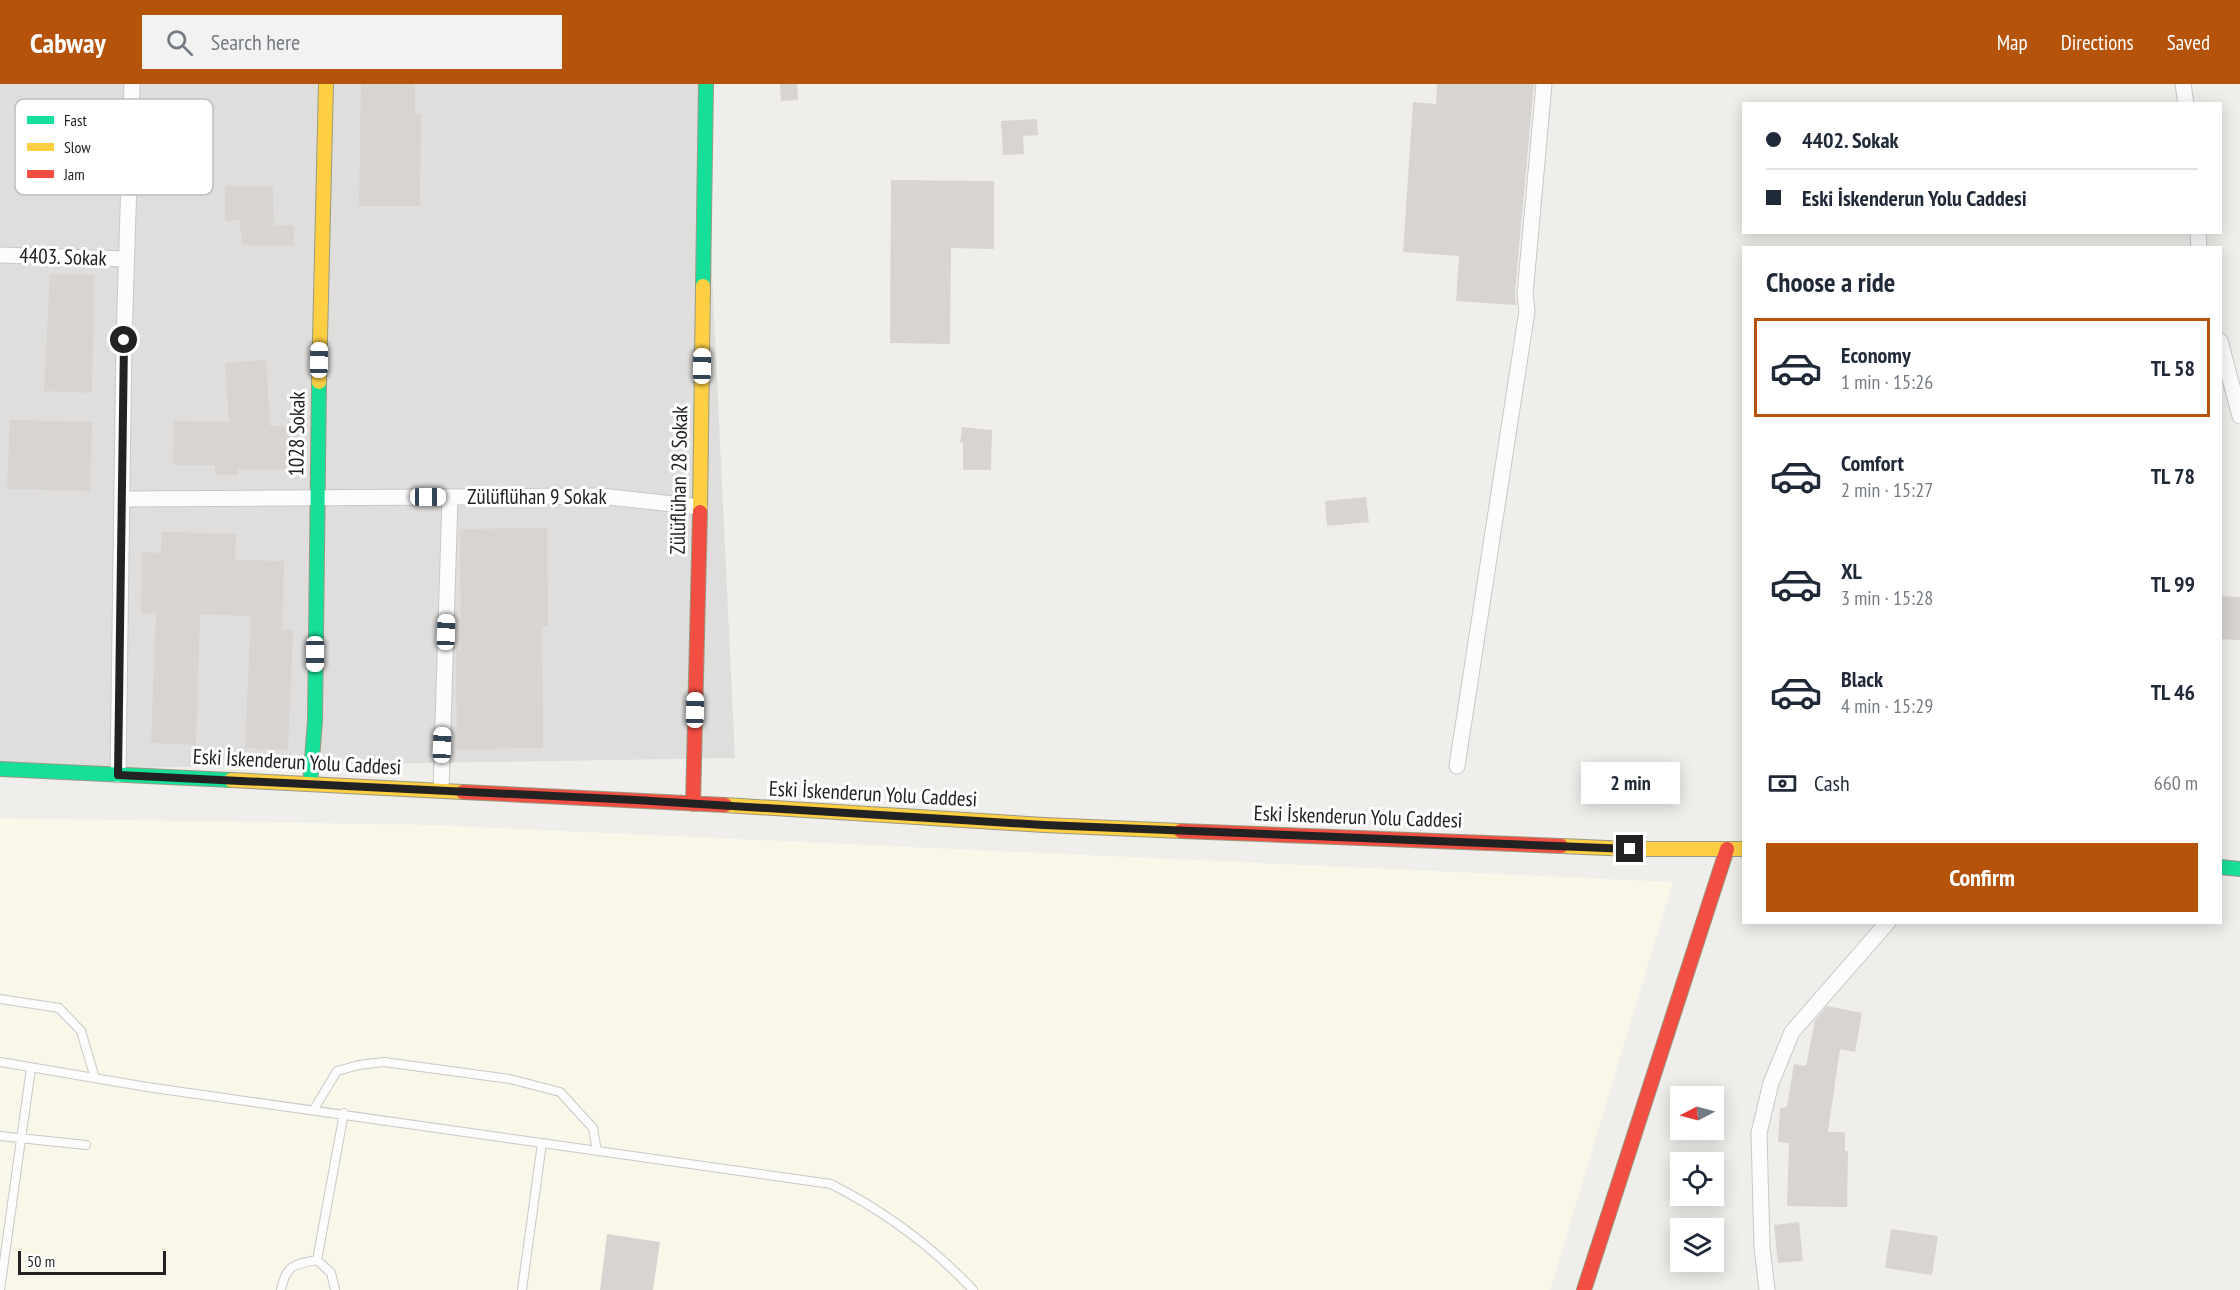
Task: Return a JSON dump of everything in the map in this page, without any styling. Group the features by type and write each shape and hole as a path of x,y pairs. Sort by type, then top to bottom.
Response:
{"street":[{"path":"131,99 132,84"},
{"name":"1028 Sokak","path":"310,784 315,721 316,498 326,84"},
{"name":"Zülüflühan 28 Sokak","path":"693,804 706,84"},
{"path":"1457,766 1527,311 1525,294 1544,84"},
{"path":"2183,84 2186,102"},
{"path":"118,775 128,195"},
{"name":"4403. Sokak","path":"0,255 126,259"},
{"path":"2222,348 2240,416"},
{"name":"Zülüflühan 9 Sokak","path":"122,499 600,496 700,507"},
{"path":"441,790 450,497"},
{"name":"Eski İskenderun Yolu Caddesi","path":"0,769 441,790 1044,825 1630,849 1742,849"},
{"path":"1584,1290 1727,849"},
{"path":"2222,867 2240,868"},
{"path":"1767,1290 1762,1247 1759,1133 1771,1083 1792,1032 1886,924"}],"lane":[{"path":"0,999 59,1008 81,1031 95,1078"},
{"path":"0,1062 95,1078 831,1184 870,1204 905,1227 973,1290"},
{"path":"314,1109 337,1071 384,1062 437,1068 510,1079 560,1092 593,1128 597,1151"},
{"path":"0,1290 3,1247 31,1068"},
{"path":"318,1260 344,1113"},
{"path":"0,1136 86,1145"},
{"path":"522,1290 542,1143"},
{"path":"281,1290 284,1275 295,1264 318,1260"},
{"path":"318,1260 331,1273 335,1290"}],"shaded area":[{"path":"0,84 703,84 735,758 0,770"},
{"path":"0,818 433,825 1673,882 1550,1290 0,1290"}],"building":[{"path":"361,84 415,84 415,114 421,114 420,206 359,206"},
{"path":"780,84 797,84 798,100 781,101"},
{"path":"1437,84 1534,84 1515,293 1516,305 1456,301 1459,256 1403,252 1413,102 1436,104"},
{"path":"1037,119 1038,135 1023,136 1024,154 1003,155 1001,121"},
{"path":"891,180 994,181 994,249 951,248 950,344 890,343"},
{"path":"225,186 273,187 274,226 294,225 294,246 243,245 239,220 225,221"},
{"path":"50,274 94,275 92,393 44,391"},
{"path":"266,360 270,426 299,426 298,469 238,469 238,475 215,475 215,465 173,465 174,421 229,422 225,363"},
{"path":"10,420 92,422 90,491 7,489"},
{"path":"962,427 992,430 991,470 963,470 963,443 960,443"},
{"path":"1366,497 1369,522 1327,526 1325,501"},
{"path":"547,528 548,626 542,626 543,748 457,749 456,650 461,650 460,529"},
{"path":"162,532 236,534 235,560 284,561 282,629 293,630 288,750 245,748 251,616 200,614 196,745 151,743 156,613 141,613 142,552 161,553"},
{"path":"2222,596 2240,597 2240,640 2222,639"},
{"path":"1827,1006 1862,1013 1855,1052 1840,1049 1828,1132 1845,1132 1845,1151 1848,1151 1847,1207 1787,1206 1789,1143 1778,1142 1780,1108 1787,1107 1794,1064 1806,1066 1815,1020"},
{"path":"1799,1222 1803,1261 1778,1263 1774,1225"},
{"path":"1891,1229 1938,1236 1932,1275 1885,1268"},
{"path":"607,1234 660,1242 653,1290 600,1290"}],"traffic: fast":[{"path":"703,286 706,84"},
{"path":"310,784 315,721 319,382"},
{"path":"0,769 231,780"},
{"path":"2222,867 2240,869"}],"traffic: slow":[{"path":"319,382 326,84"},
{"path":"700,512 703,286"},
{"path":"231,780 463,792"},
{"path":"725,805 1044,825 1181,831"},
{"path":"1561,846 1630,849 1742,849"}],"traffic: jam":[{"path":"693,804 700,512"},
{"path":"463,792 725,805"},
{"path":"1181,831 1561,846"},
{"path":"1584,1290 1727,849"}],"route":[{"path":"124,340 118,775 635,800 1044,825 1630,849"}]}
